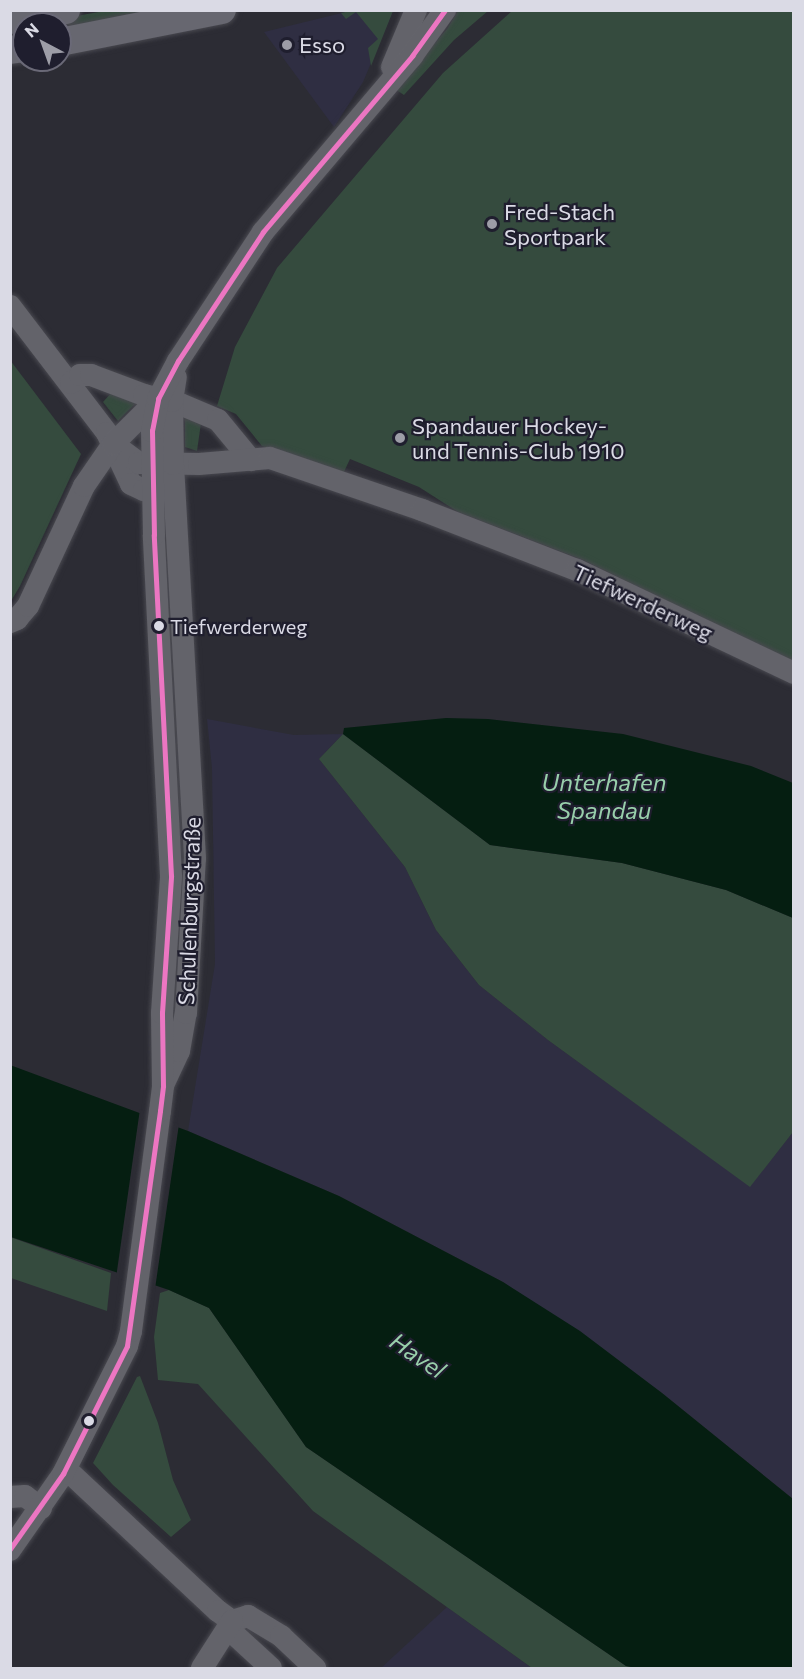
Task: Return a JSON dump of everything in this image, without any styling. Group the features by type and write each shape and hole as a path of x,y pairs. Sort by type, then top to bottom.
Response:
{"main road":[{"path":"10,20 66,10"},
{"path":"72,40 222,10"}],"street":[{"name":"Schulenburgstraße","path":"382,89 416,10"},
{"name":"Schulenburgstraße","path":"163,1086 179,1051 186,1013 195,858 163,464 165,400 178,361 263,232 412,56 445,10"},
{"name":"Tiefwerderweg","path":"10,306 71,383 113,444 131,484 144,490 153,490"},
{"path":"71,383 83,374 92,375 218,420 240,460"},
{"path":"10,622 17,619 28,606 84,486 113,444 165,400"},
{"name":"Tiefwerderweg","path":"113,444 139,463 163,464 270,458 422,510 577,570 794,673"},
{"path":"153,490 163,464"},
{"name":"Schulenburgstraße","path":"153,490 171,843 168,939 162,1013 163,1086"},
{"path":"10,1550 66,1469 127,1346 133,1317 163,1086"},
{"path":"66,1469 218,1611 232,1621 234,1634 271,1668"},
{"path":"10,1497 25,1496 41,1508"},
{"path":"202,1668 232,1621 248,1616 281,1636 315,1668"}],"shaded area":[{"path":"104,11 186,11 72,33 72,17"},
{"path":"350,11 393,11 363,82 334,127 264,32"},
{"path":"350,11 393,11 371,66 368,48 378,39 356,12 346,19 341,13"},
{"path":"458,11 488,11 454,40 404,95 395,89 447,29"},
{"path":"512,11 793,11 793,662 583,560 458,512 419,487 350,459 342,476 262,446 236,414 217,406 235,347 277,268 443,73"},
{"path":"10,360 81,454 11,601"},
{"path":"112,392 136,403 118,421 103,402"},
{"path":"185,418 201,423 197,451 185,447"},
{"path":"207,719 294,735 343,734 319,759 405,867 436,930 479,985 548,1040 750,1186 793,1132 793,1499 662,1393 503,1282 339,1196 188,1131 215,964 212,768"},
{"path":"343,734 490,845 622,863 726,890 793,918 793,1132 750,1187 548,1040 479,985 436,930 405,867 319,759"},
{"path":"10,1237 111,1273 107,1311 11,1278"},
{"path":"169,1290 209,1308 306,1447 626,1666 636,1668 532,1668 313,1511 198,1384 158,1380 154,1337 160,1293"},
{"path":"140,1376 158,1423 173,1480 191,1520 171,1537 113,1485 93,1463 137,1377"},
{"path":"447,1607 532,1668 381,1668"}],"water":[{"name":"Unterhafen Spandau","path":"446,718 488,719 623,734 751,766 793,783 793,918 726,890 622,863 490,845 343,734 344,728"},
{"name":"Havel","path":"10,1065 188,1131 339,1196 503,1282 580,1331 662,1393 793,1499 793,1668 636,1668 626,1666 306,1447 209,1308 169,1290 11,1237"}],"pier":[{"path":"140,1109 179,1124 155,1289 116,1278"}],"transit line":[{"path":"10,1549 63,1474 127,1346 160,1111 163,1086 162,1013 171,876 154,535 152,431 158,399 178,361 263,232 412,56 445,10"}],"place":[{"name":"Esso","path":"287,45"},
{"name":"Fred-Stach Sportpark","path":"492,224"},
{"name":"Spandauer Hockey- und Tennis-Club 1910","path":"400,438"},
{"name":"Tiefwerderweg","path":"159,626"}]}
